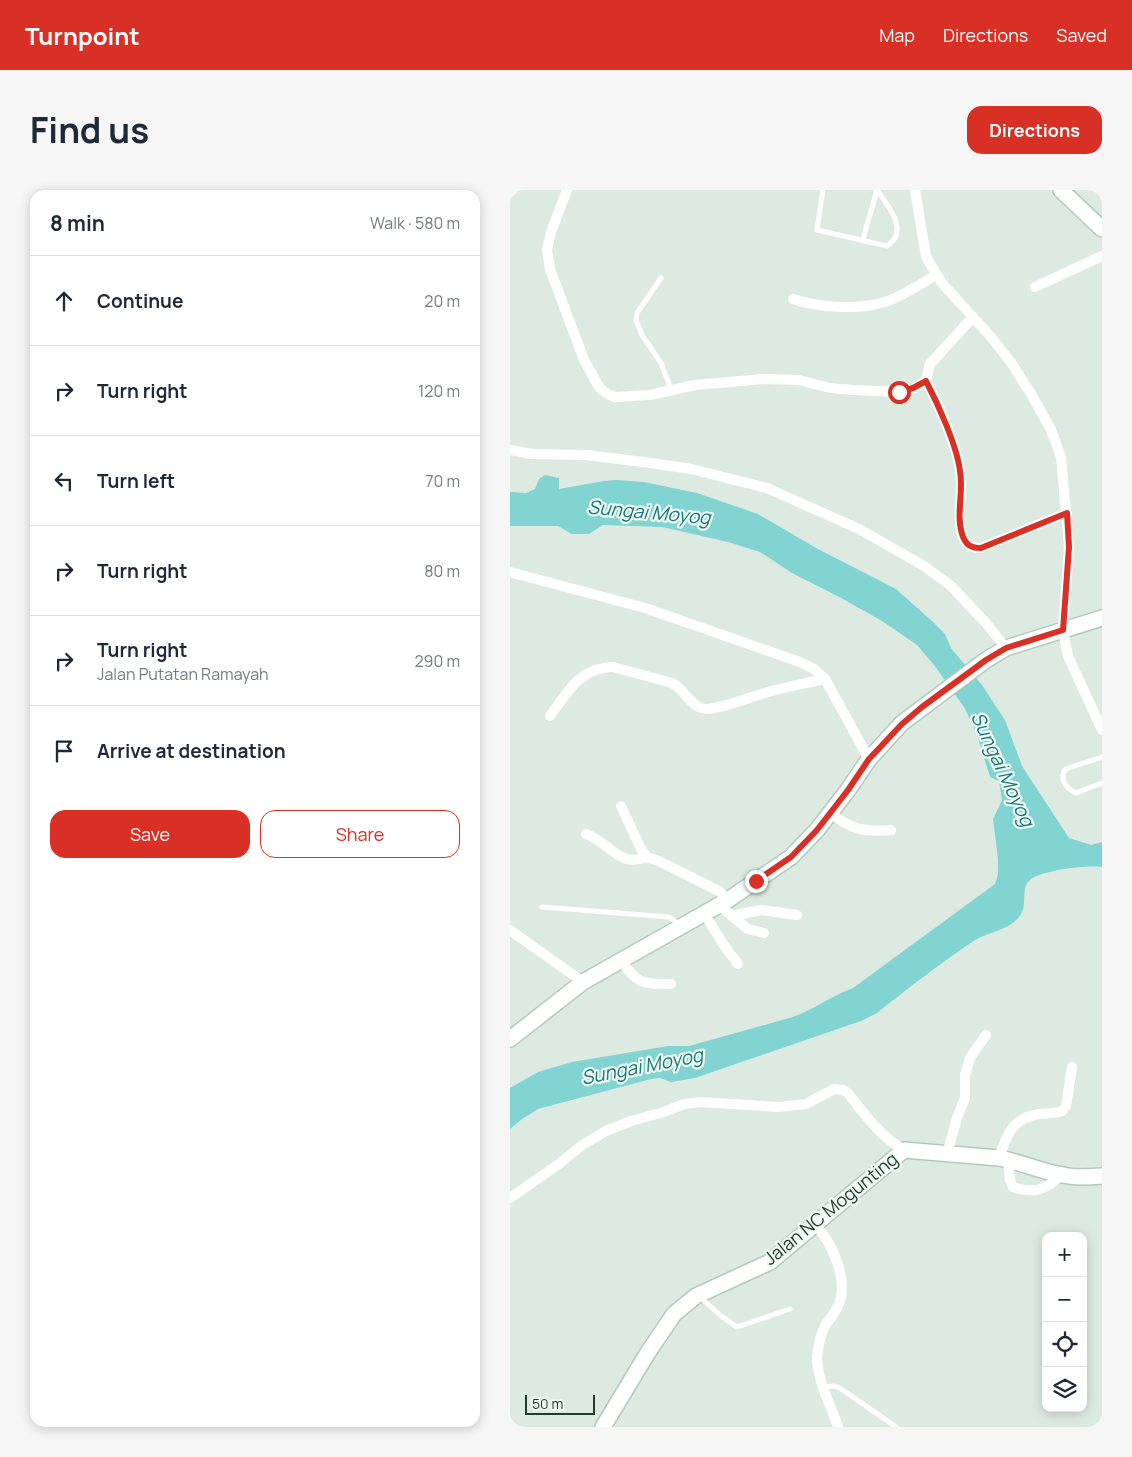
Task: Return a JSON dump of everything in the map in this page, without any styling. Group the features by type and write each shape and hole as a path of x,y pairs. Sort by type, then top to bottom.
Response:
{"main road":[{"path":"1060,190 1102,229"},
{"path":"510,1039 583,982 723,902 791,857 817,830 869,759 902,724 986,660 1006,648 1102,618"},
{"name":"Jalan NC Mogunting","path":"603,1427 647,1354 674,1314 698,1295 770,1262 904,1150 1004,1158 1061,1175 1077,1177 1102,1176"}],"street":[{"path":"567,190 559,207 547,250 550,269 584,360 599,386 611,396 650,395 671,389 763,379 799,380 830,388 899,392 913,388 926,381"},
{"path":"915,190 926,256 936,275 1010,361 1051,430 1061,457 1069,547 1063,630 1068,656 1102,730"},
{"path":"1035,287 1102,256"},
{"path":"793,299 805,303 867,306 885,302 936,275"},
{"path":"973,317 930,364 926,381 955,452 960,472 959,517 964,539 968,546 981,548 1067,513"},
{"path":"510,450 532,454 625,459 683,467 767,488 859,529 924,566 950,585 1006,648"},
{"path":"510,572 667,614 800,662 814,669 825,679 869,759"},
{"path":"550,716 576,681 587,673 605,667 613,667 672,683 680,687 694,704 707,709 771,691 825,679"},
{"path":"621,806 641,849 647,857 719,891 723,902 732,916 748,929 764,933"},
{"path":"830,813 854,828 871,831 891,830"},
{"path":"586,834 592,836 627,860 639,860 647,857"},
{"path":"732,916 762,910 798,915"},
{"path":"704,913 722,944 738,964"},
{"path":"510,930 583,982"},
{"path":"620,960 636,979 651,984 670,984"},
{"path":"947,1154 965,1098 965,1075 970,1058 986,1034"},
{"path":"1061,1175 1051,1185 1040,1190 1013,1187 1004,1158 1006,1138 1020,1120 1040,1114 1062,1111 1066,1106 1072,1067"},
{"path":"510,1198 559,1164 581,1146 606,1131 631,1120 664,1112 684,1104 701,1102 778,1107 806,1104 834,1089 842,1090 848,1094 875,1128 904,1150"},
{"path":"815,1224 830,1244 838,1263 842,1290 837,1308 825,1326 817,1358 823,1387 838,1427"}],"lane":[{"path":"823,190 817,230 863,239 886,246 895,239 896,223 893,214 877,190"},
{"path":"863,239 877,190"},
{"path":"661,278 637,313 636,320 642,335 662,362 671,389"},
{"path":"1102,757 1066,769 1062,774 1062,778 1068,790 1076,793 1102,783"},
{"path":"542,907 669,916 677,920 682,926"},
{"path":"698,1295 720,1315 737,1327 790,1309"},
{"path":"823,1387 836,1386 896,1427"}],"water":[{"name":"Sungai Moyog","path":"545,475 559,478 559,489 617,480 644,482 697,493 758,514 816,548 896,589 945,634 951,648 982,685 1005,720 1022,766 1069,838 1091,845 1102,842 1102,867 1066,869 1045,873 1031,879 1025,887 1022,913 1015,921 1004,928 975,940 925,975 877,1013 861,1021 695,1078 671,1082 660,1078 651,1079 538,1109 510,1129 510,1088 538,1072 572,1062 668,1046 689,1046 793,1017 853,988 995,884 998,874 998,859 993,819 1002,800 999,781 990,777 976,732 964,707 917,645 882,621 792,573 760,552 728,542 662,527 603,525 589,534 572,534 558,526 510,526 510,492 526,493 535,489 539,479"}],"route":[{"path":"756,881 791,857 817,830 869,759 902,724 922,707 986,660 1006,648 1063,630 1069,547 1067,513 981,548 968,546 964,539 959,517 960,472 955,452 937,404 926,381 913,388 899,392"}]}
